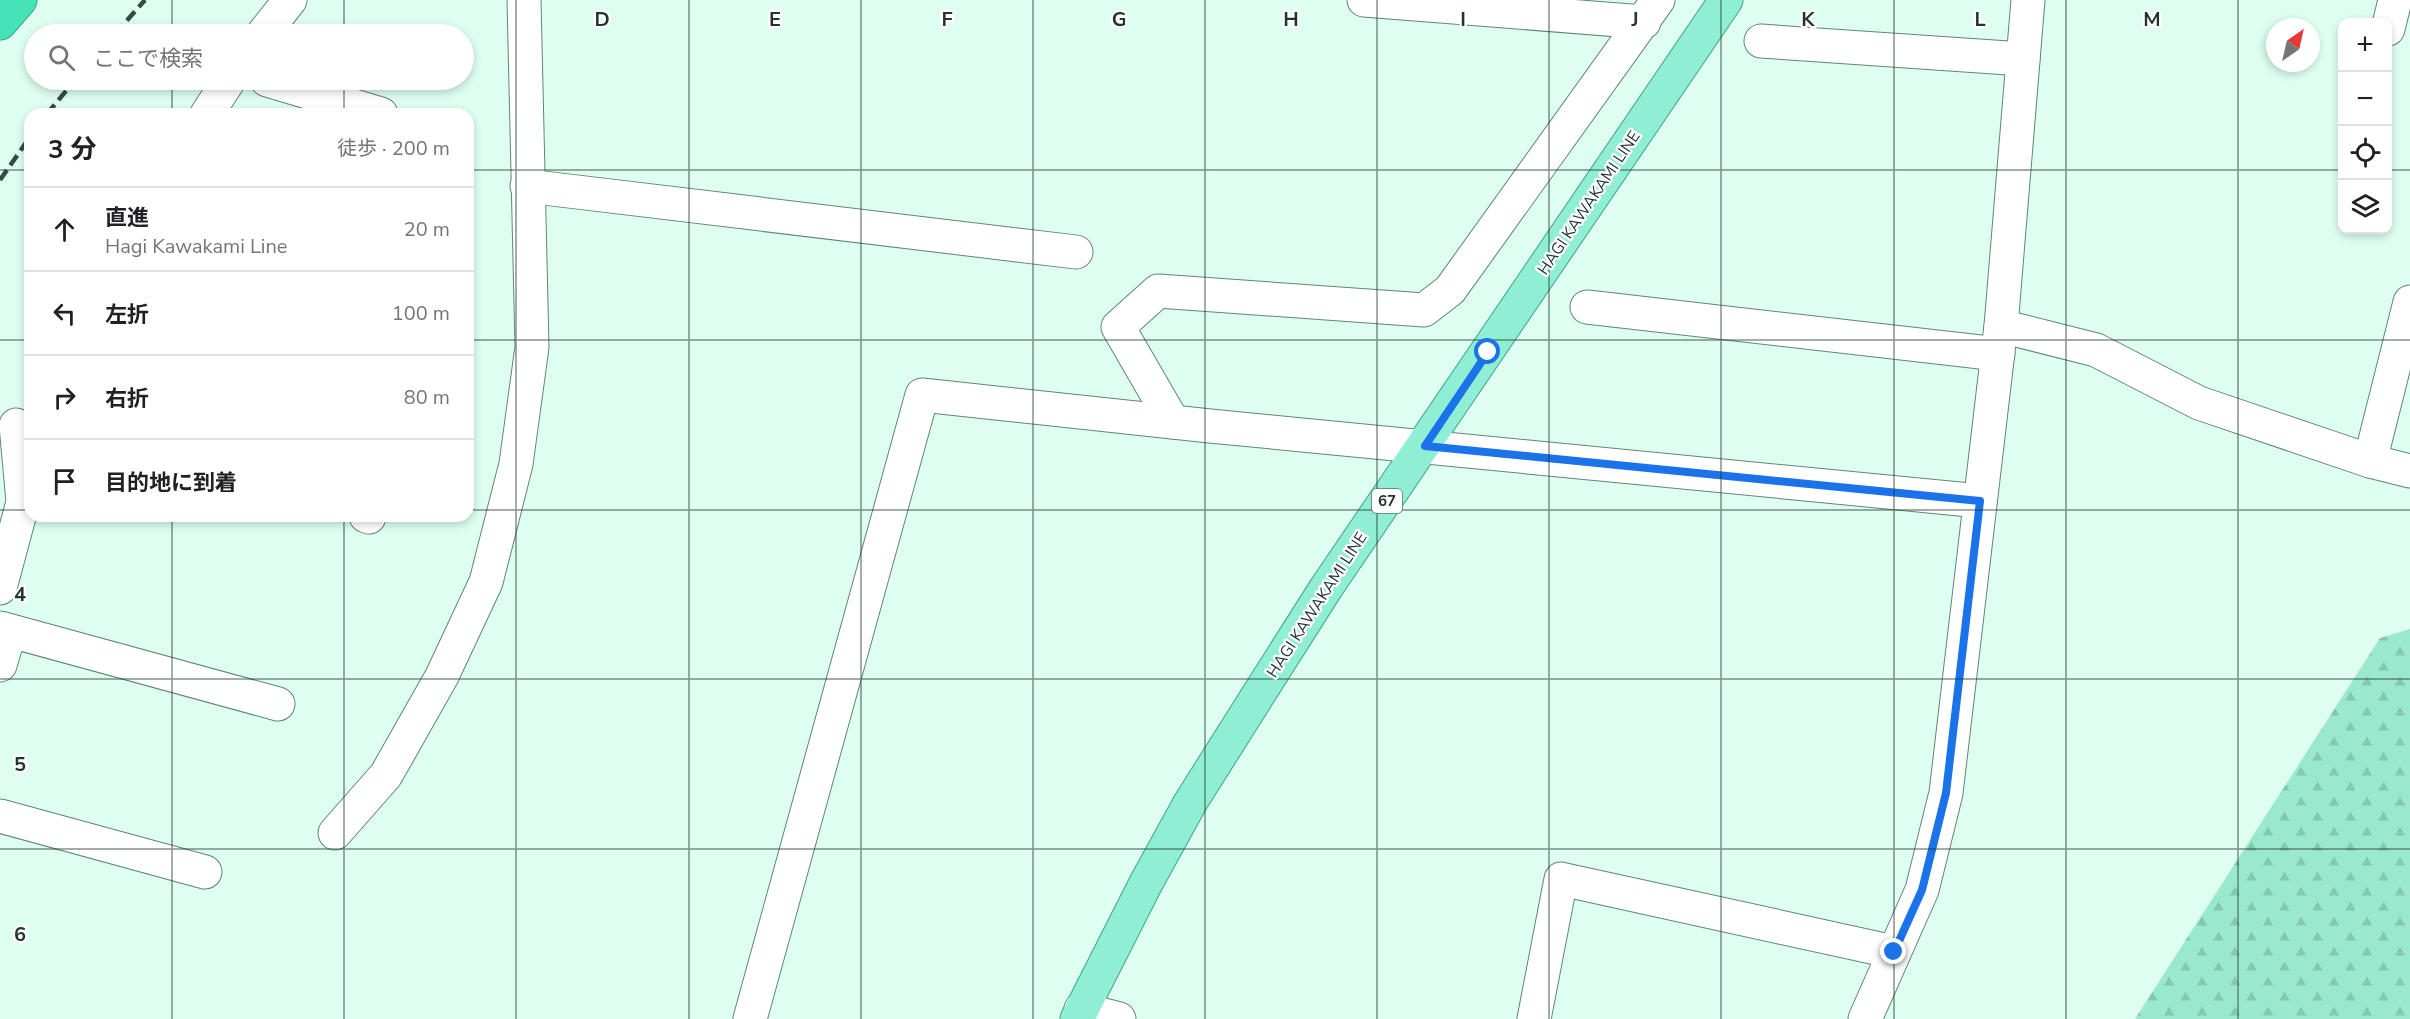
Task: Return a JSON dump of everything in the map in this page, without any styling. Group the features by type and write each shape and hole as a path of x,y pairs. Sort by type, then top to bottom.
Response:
{"highway":[{"path":"0,23 20,0"}],"main road":[{"name":"HAGI KAWAKAMI LINE","path":"1079,1014 1141,892 1190,803 1326,588 1425,446 1726,0"}],"street":[{"path":"271,24 290,0"},
{"path":"335,833 386,775 442,676 486,582 516,464 532,347 526,186 524,0"},
{"path":"1364,0 1651,11"},
{"path":"1865,1019 1922,890 1946,793 2000,340 2028,0"},
{"path":"2391,18 2395,0"},
{"path":"1173,422 1118,327 1158,291 1424,310 1450,290 1651,11"},
{"path":"1761,41 2023,59"},
{"path":"211,108 223,90"},
{"path":"301,90 361,108"},
{"path":"526,186 1076,252"},
{"path":"2370,461 2410,302"},
{"path":"1587,307 2000,340 2096,350 2199,403 2370,461 2410,471"},
{"path":"750,1019 922,395 1173,422 1980,501"},
{"path":"0,588 23,502 24,460"},
{"path":"0,665 5,629 278,704"},
{"path":"0,816 205,873"},
{"path":"1533,1019 1561,879 1894,952"},
{"path":"1079,1014 1119,1019"}],"green space":[{"path":"2410,629 2410,1019 2135,1019 2380,638"}],"railway":[{"path":"124,24 145,0"},
{"path":"52,108 67,90"},
{"path":"0,180 24,146"}],"route":[{"path":"1488,352 1425,446 1980,501 1946,793 1922,890 1894,952"}]}
